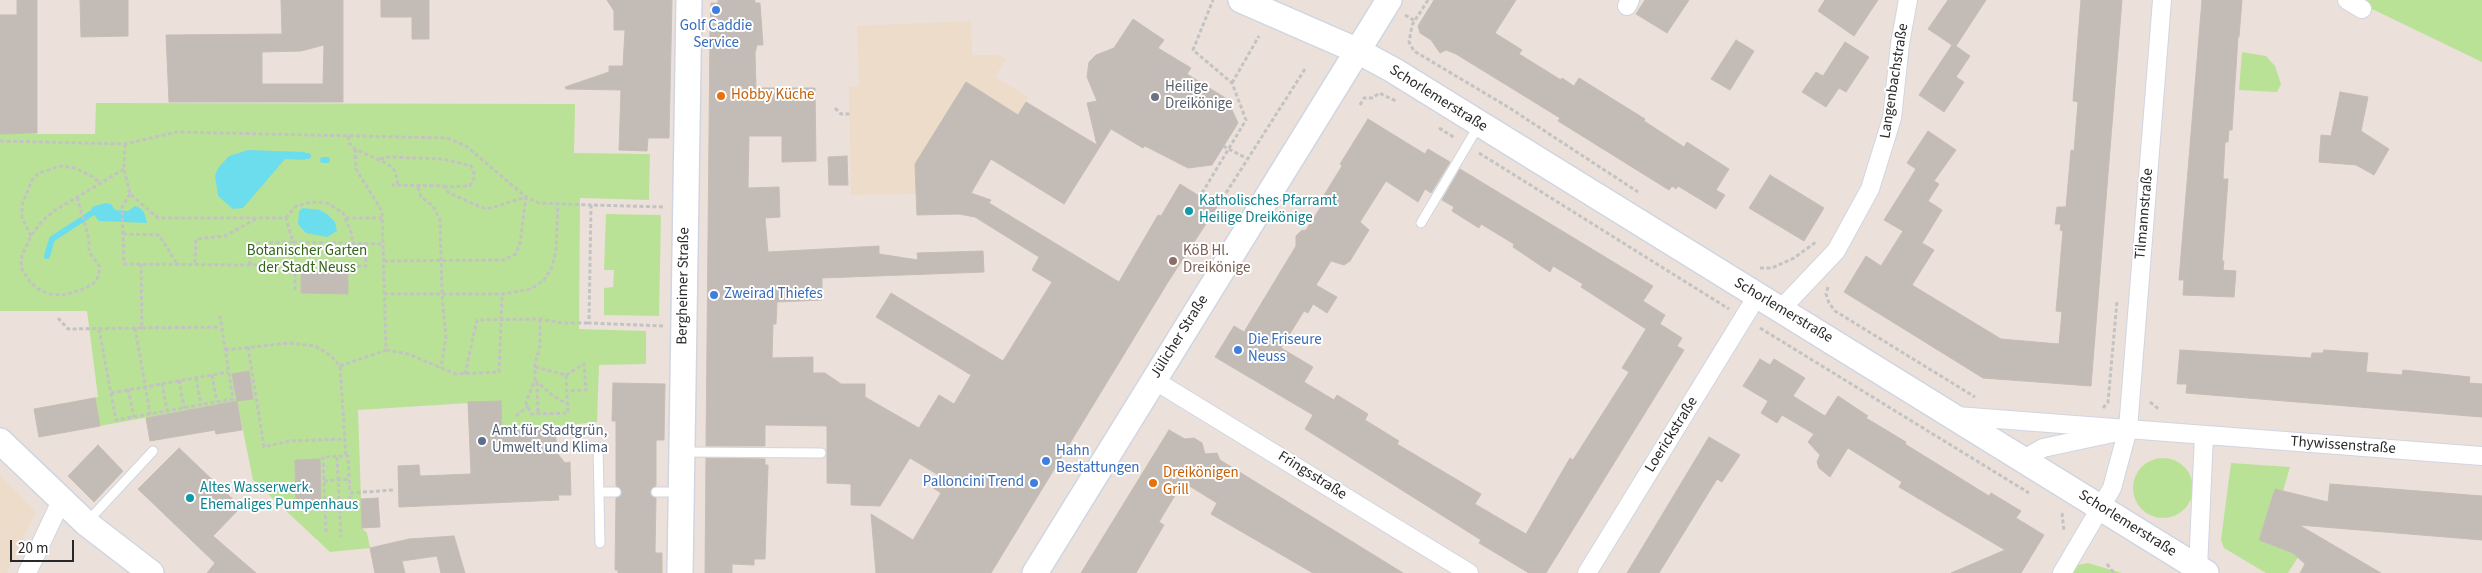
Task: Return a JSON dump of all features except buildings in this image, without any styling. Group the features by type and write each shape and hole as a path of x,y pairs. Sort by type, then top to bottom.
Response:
{"main road":[{"name":"Bergheimer Straße","path":"680,573 689,0"},
{"name":"Schorlemerstraße","path":"1241,0 1358,51 1393,70 2202,570"},
{"name":"Jülicher Straße","path":"1035,573 1389,0"},
{"path":"0,442 86,523 151,573"}],"street":[{"name":"Langenbachstraße","path":"1780,310 1836,251 1870,189 1892,118 1900,44 1908,0"},
{"name":"Tilmannstraße","path":"2062,573 2102,507 2116,474 2128,429 2162,0"},
{"name":"Loerickstraße","path":"1587,573 1757,296"},
{"name":"Fringsstraße","path":"1154,380 1469,573"},
{"name":"Thywissenstraße","path":"1953,415 2482,456"},
{"path":"2024,459 2043,448 2128,429"},
{"path":"2202,570 2204,435"},
{"path":"27,573 61,501"}],"lane":[{"path":"1421,223 1480,124"},
{"path":"598,447 600,543"},
{"path":"86,523 153,451"},
{"path":"682,452 821,453"},
{"path":"599,492 616,492"},
{"path":"656,492 681,492"}],"path":[{"path":"1202,193 1246,120 1232,83 1192,50 1213,0"},
{"path":"1428,0 1412,25 1409,42 1414,51 1508,107 1644,196"},
{"path":"1232,83 1259,36"},
{"path":"1219,204 1306,69"},
{"path":"1360,104 1364,98 1373,98 1379,93 1402,105"},
{"path":"835,108 841,114 850,114"},
{"path":"1434,125 2030,494"},
{"path":"0,141 125,144 177,132 447,138 466,146 526,197 539,203 685,207"},
{"path":"348,136 349,143 355,149 380,159 395,171 398,185"},
{"path":"125,144 124,168 130,194 158,218 286,218"},
{"path":"1223,146 1248,159"},
{"path":"355,149 356,169 382,211 386,350"},
{"path":"380,159 388,157 444,159 471,166 475,176 470,186 418,187 392,185"},
{"path":"32,236 22,218 22,205 32,180 39,173 61,166 75,168 93,177 100,183"},
{"path":"78,197 89,239 89,252 100,267 98,277 93,284 64,295 50,294 38,290 30,282 22,267 22,254 42,221 78,197 124,168"},
{"path":"444,186 449,192 483,208 491,208 526,197"},
{"path":"418,187 420,197 433,206 440,220 442,294 446,338 441,368"},
{"path":"130,194 122,207 124,264 195,263 366,266 365,244"},
{"path":"384,261 504,260 516,254 520,243 526,197"},
{"path":"286,218 296,206 312,202 327,203 343,213 352,234 352,244"},
{"path":"384,294 502,294 531,289 544,280 552,267 556,252 558,204"},
{"path":"589,323 591,205"},
{"path":"195,263 196,239 225,236 258,218"},
{"path":"286,218 293,242"},
{"path":"346,218 382,218"},
{"path":"123,234 159,235 177,264"},
{"path":"1755,265 1762,269 1772,268 1794,258 1822,236"},
{"path":"250,265 250,248 255,243 383,244"},
{"path":"141,264 142,328"},
{"path":"295,265 295,290"},
{"path":"340,366 386,350 408,354 456,374 499,372 502,294"},
{"path":"1834,311 1974,397"},
{"path":"99,329 116,420 233,399 220,327 220,316"},
{"path":"58,318 68,329 220,327"},
{"path":"538,414 535,367 540,346 540,319"},
{"path":"465,374 477,320 540,319 562,323 684,326"},
{"path":"135,328 150,414"},
{"path":"225,350 289,343 315,346 330,355 340,366 350,500 325,505"},
{"path":"248,346 264,448 289,441 345,439"},
{"path":"535,367 552,373 566,375 584,364 586,390 567,391"},
{"path":"111,392 228,372"},
{"path":"212,375 217,402"},
{"path":"536,381 526,402 531,414 568,413 566,375"},
{"path":"196,378 201,405"},
{"path":"179,380 184,408"},
{"path":"536,381 552,395 567,404"},
{"path":"162,384 167,411"},
{"path":"128,390 134,417"},
{"path":"516,416 528,406"},
{"path":"337,456 341,537"},
{"path":"326,532 323,457 346,456"},
{"path":"324,480 349,479"},
{"path":"350,493 394,490"},
{"path":"2055,509 2064,514"},
{"path":"2107,564 2114,573"}],"shaded area":[{"path":"971,21 972,55 999,55 1006,59 995,77 1028,97 974,188 974,193 851,195 849,87 859,86 857,26"},
{"path":"0,475 36,512 7,573 0,573"}],"green space":[{"path":"2358,0 2482,0 2482,62 2370,8"},
{"path":"2242,52 2266,56 2275,66 2281,84 2277,92 2239,90"},
{"name":"Botanischer Garten der Stadt Neuss","path":"96,103 575,104 574,153 650,154 649,200 580,198 579,329 646,331 646,364 599,365 597,422 502,432 500,401 358,410 362,528 367,533 370,548 330,552 253,480 237,401 39,437 34,409 98,397 87,311 0,311 0,134 95,134"},
{"path":"606,214 661,215 659,316 604,315 604,288 613,287 614,270 604,270"},
{"path":"2163,458 2179,463 2184,467 2188,472 2193,488 2188,504 2184,509 2179,513 2163,518 2147,513 2142,509 2138,504 2133,488 2138,472 2142,467 2147,463"},
{"path":"2231,463 2290,467 2283,491 2275,489 2259,540 2293,553 2298,557 2288,573 2266,573 2224,548 2221,540"},
{"path":"2088,563 2122,573 2073,573 2078,565"}],"water":[{"path":"248,150 305,152 305,160 285,159 243,208 233,209 218,196 215,176 218,168 229,156"},
{"path":"105,203 111,204 115,210 128,211 135,206 140,208 144,212 147,223 99,221 91,211 92,207"},
{"path":"303,208 320,210 327,214 335,222 337,231 327,237 306,233 298,224 299,211"}],"waterway":[{"path":"47,256 52,239 92,213"}],"place":[{"name":"Golf Caddie Service","path":"716,10"},
{"name":"Hobby Küche","path":"721,96"},
{"name":"Heilige Dreikönige","path":"1155,97"},
{"name":"Katholisches Pfarramt Heilige Dreikönige","path":"1189,211"},
{"name":"KöB Hl. Dreikönige","path":"1173,261"},
{"name":"Zweirad Thiefes","path":"714,295"},
{"name":"Die Friseure Neuss","path":"1238,350"},
{"name":"Amt für Stadtgrün, Umwelt und Klima","path":"482,441"},
{"name":"Hahn Bestattungen","path":"1046,461"},
{"name":"Palloncini Trend","path":"1034,483"},
{"name":"Dreikönigen Grill","path":"1153,483"},
{"name":"Altes Wasserwerk. Ehemaliges Pumpenhaus","path":"190,498"}]}
